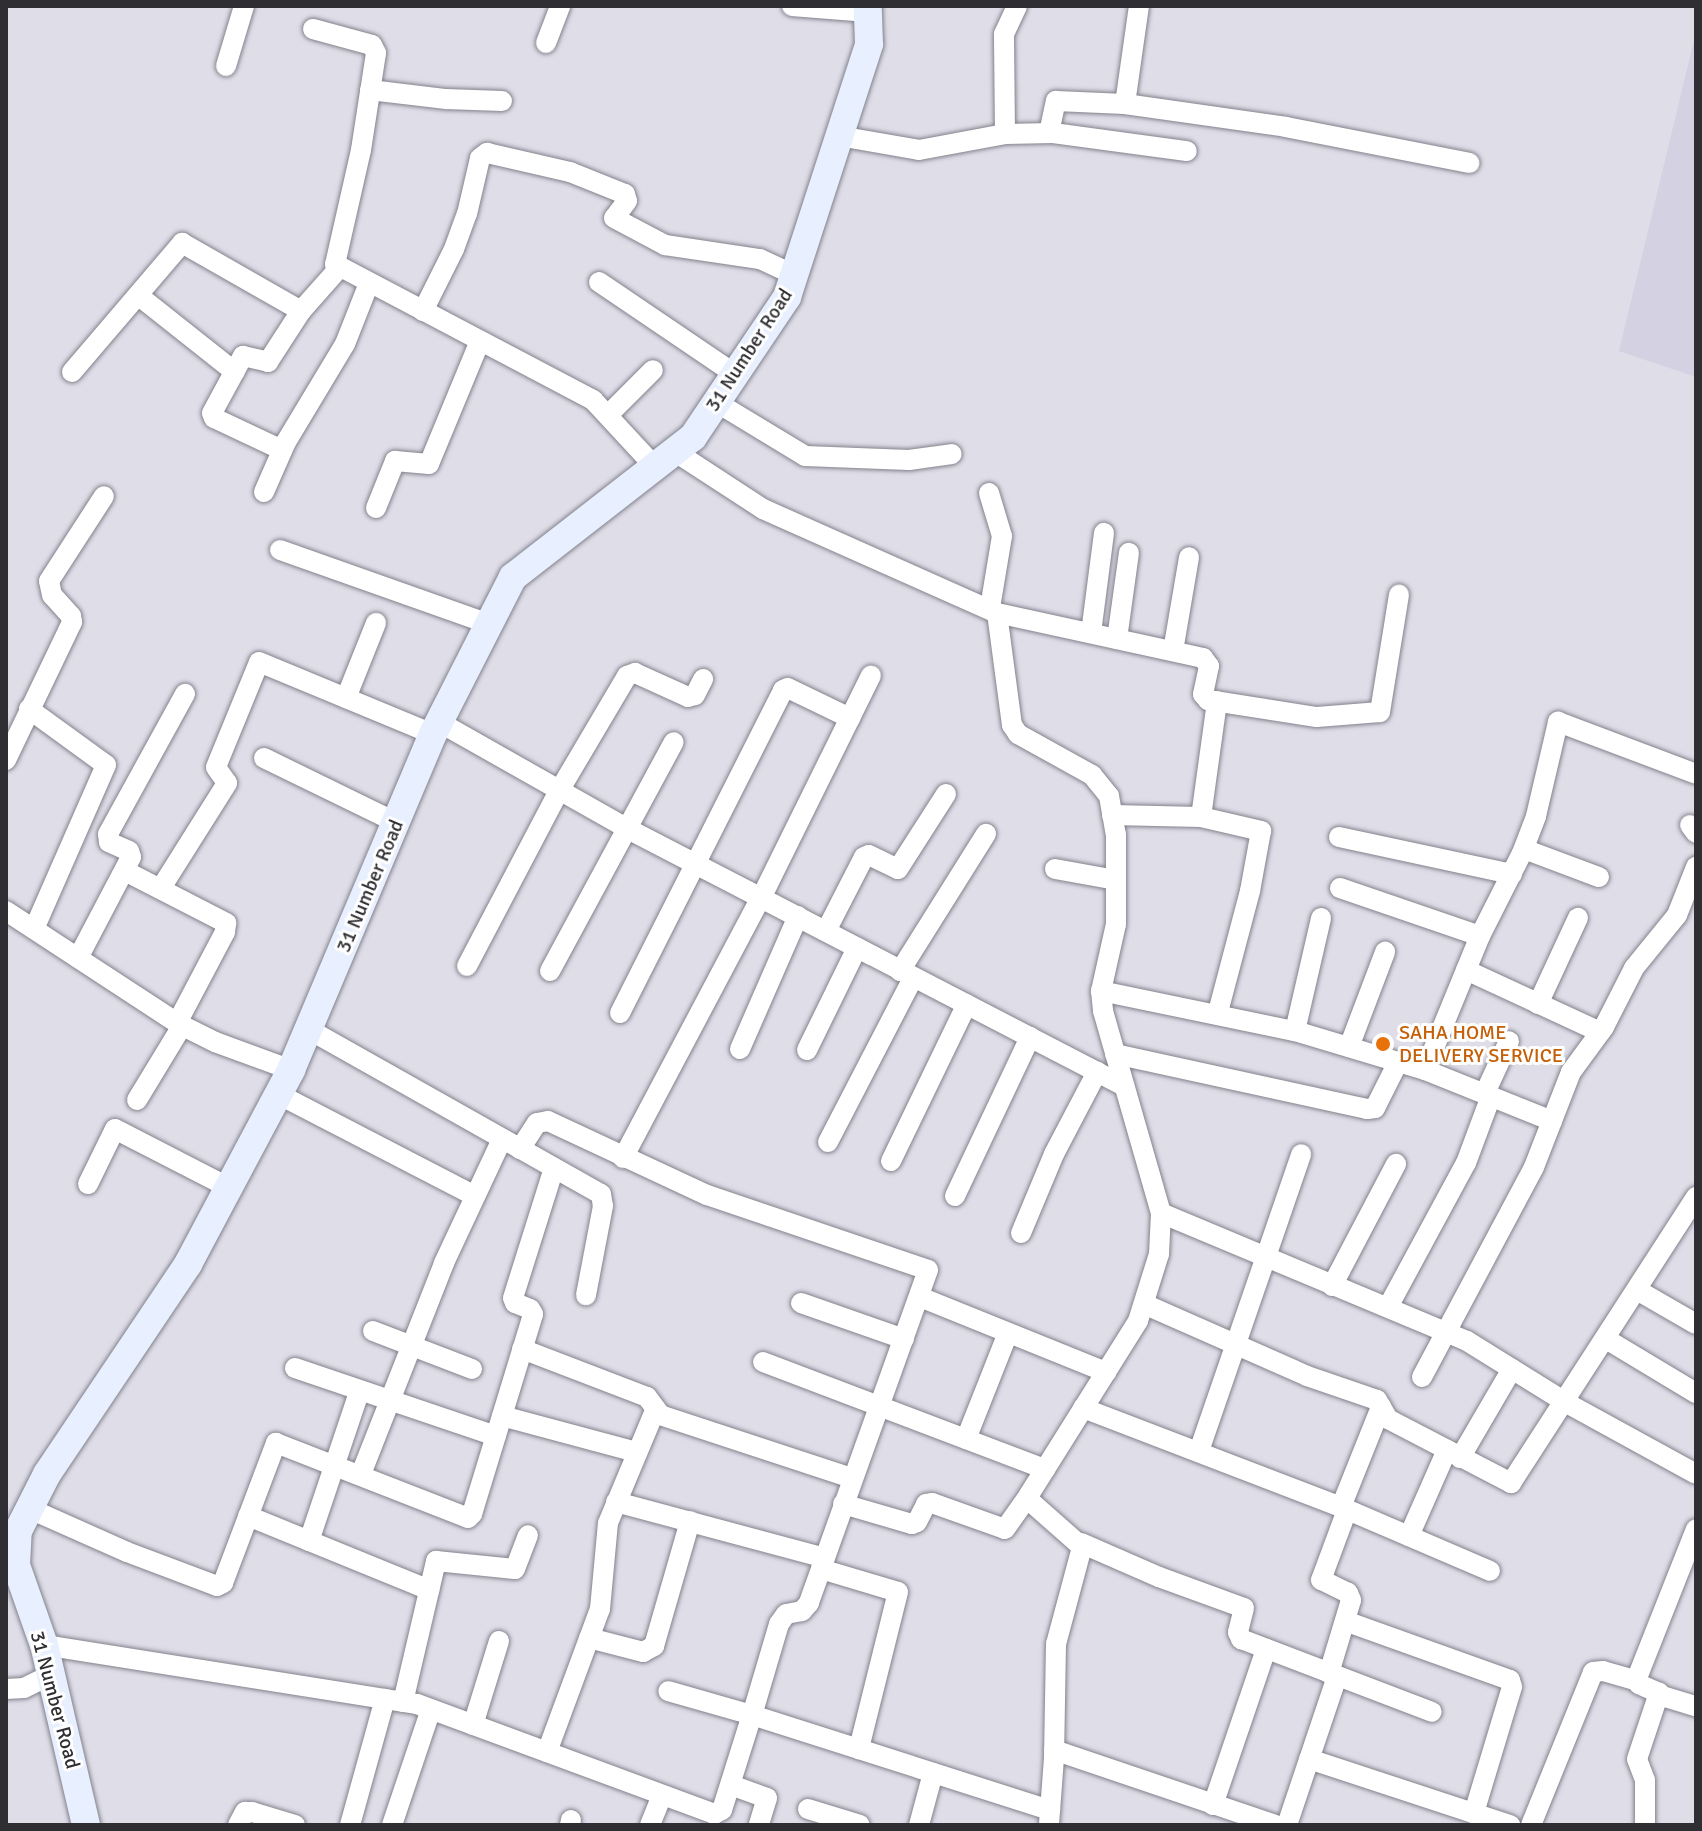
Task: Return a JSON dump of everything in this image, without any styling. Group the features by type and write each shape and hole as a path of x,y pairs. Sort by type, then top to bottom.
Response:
{"main road":[{"name":"31 Number Road","path":"86,1825 44,1645 16,1565 18,1522 65,1447 171,1293 284,1082 436,728 513,577 693,437 787,297 869,44 868,9"}],"street":[{"path":"226,66 244,6"},
{"path":"546,43 560,6"},
{"path":"792,6 868,9"},
{"path":"1005,134 1004,34 1017,6"},
{"path":"1125,104 1139,6"},
{"path":"313,29 376,49 361,150 333,258 339,268 593,400 664,459 892,569 994,610 1208,661 1203,694 1217,701 1303,717 1354,712 1378,714 1399,595"},
{"path":"370,90 446,99 502,101"},
{"path":"1049,133 1056,101 1125,104 1286,127 1470,163"},
{"path":"839,136 919,150 1005,134 1049,133 1187,151"},
{"path":"423,311 454,249 467,214 480,158 487,153 570,172 625,194 627,201 614,218 665,245 760,259 794,275"},
{"path":"72,372 182,243 301,311"},
{"path":"282,450 212,416 246,353 268,362 301,311 339,268"},
{"path":"599,282 735,374"},
{"path":"264,492 282,450 345,344 369,283"},
{"path":"139,296 235,372"},
{"path":"376,508 395,461 429,464 480,341"},
{"path":"609,414 653,370"},
{"path":"716,402 805,456 909,460 952,454"},
{"path":"843,1504 915,1524 926,1504 932,1503 1005,1529 1106,1372 1144,1304 1159,1254 1161,1213 1115,1054 1101,991 1116,924 1116,880 1109,796 1092,775 1018,734 1012,725 994,610 1002,536 989,493"},
{"path":"6,760 72,622 71,616 52,595 49,581 104,496"},
{"path":"1091,633 1104,533"},
{"path":"280,550 489,624"},
{"path":"1117,639 1129,553"},
{"path":"1173,651 1189,557"},
{"path":"346,698 376,623"},
{"path":"161,888 227,783 227,778 215,769 258,664 436,728 1124,1086"},
{"path":"467,966 559,791 630,673 688,697 695,695 703,679"},
{"path":"623,1158 762,896 871,675"},
{"path":"620,1013 785,688 850,718"},
{"path":"78,958 131,854 109,842 108,834 185,694"},
{"path":"1201,817 1217,701"},
{"path":"29,709 106,765 34,929"},
{"path":"1425,1070 1480,936 1524,849 1536,816 1558,722 1696,774"},
{"path":"550,971 674,742"},
{"path":"264,758 397,823"},
{"path":"826,931 864,857 869,855 898,869 946,794"},
{"path":"1112,815 1201,817 1261,831 1250,891 1218,1012"},
{"path":"828,1142 907,975 986,834"},
{"path":"1339,837 1512,874"},
{"path":"1524,849 1599,877"},
{"path":"1422,1377 1534,1167 1571,1072 1600,1032 1634,968 1677,915 1696,867"},
{"path":"1055,869 1116,880"},
{"path":"125,871 226,923 225,932 180,1024 137,1100"},
{"path":"1340,888 1480,936"},
{"path":"6,911 180,1024 473,1195"},
{"path":"740,1049 798,916"},
{"path":"1295,1031 1321,918"},
{"path":"1538,1004 1578,918"},
{"path":"807,1050 857,948"},
{"path":"1349,1047 1385,952"},
{"path":"1466,970 1600,1032"},
{"path":"1101,991 1218,1012 1295,1031 1425,1070 1552,1121"},
{"path":"891,1161 967,1004"},
{"path":"308,1029 601,1194 604,1200 586,1295"},
{"path":"955,1196 1030,1037"},
{"path":"1388,1307 1466,1163 1509,1041"},
{"path":"1115,1054 1367,1109 1375,1108 1398,1062"},
{"path":"1021,1233 1054,1154 1097,1072"},
{"path":"44,1645 431,1709 719,1818 779,1624 786,1614 806,1608 920,1297 926,1268 707,1195 548,1121 537,1123 520,1149"},
{"path":"88,1184 115,1129 228,1187"},
{"path":"361,1474 473,1195 502,1139"},
{"path":"1199,1451 1301,1154"},
{"path":"1332,1286 1396,1164"},
{"path":"18,1522 127,1552 217,1586 223,1583 276,1443 334,1463 468,1518 472,1514 532,1311 515,1303 513,1298 554,1168"},
{"path":"1144,1304 1237,1346 1377,1400 1388,1419 1507,1482 1516,1481 1696,1197"},
{"path":"1161,1213 1267,1260 1446,1331 1565,1402 1696,1474"},
{"path":"1637,1290 1696,1324"},
{"path":"920,1297 1106,1372"},
{"path":"801,1303 904,1339"},
{"path":"373,1331 472,1369"},
{"path":"966,1439 1008,1333"},
{"path":"1606,1339 1696,1393"},
{"path":"522,1349 647,1397 659,1413 852,1478"},
{"path":"763,1362 1045,1469"},
{"path":"295,1368 496,1436"},
{"path":"1409,1536 1454,1454 1512,1369"},
{"path":"309,1541 359,1392"},
{"path":"1287,1825 1333,1674 1351,1595 1321,1580 1381,1407"},
{"path":"1083,1408 1344,1509 1490,1571"},
{"path":"547,1752 600,1609 606,1532 651,1416 659,1413"},
{"path":"502,1416 636,1452"},
{"path":"1029,1495 1031,1502 1081,1543 1159,1577 1244,1608 1238,1637 1432,1712"},
{"path":"616,1502 690,1521 823,1563 898,1592 859,1749"},
{"path":"248,1516 429,1590"},
{"path":"589,1638 643,1652 654,1646 690,1521"},
{"path":"1637,1681 1692,1552 1696,1529"},
{"path":"350,1825 394,1701 434,1565 441,1560 515,1569 528,1535"},
{"path":"668,1691 933,1773 1050,1817 1058,1626 1081,1552 1081,1543"},
{"path":"1345,1621 1510,1680 1512,1687 1474,1813"},
{"path":"473,1725 499,1641"},
{"path":"1213,1805 1266,1649"},
{"path":"1531,1825 1593,1672 1597,1669 1637,1681 1656,1689 1659,1695 1637,1759 1645,1780 1645,1825"},
{"path":"6,1689 24,1688 51,1675"},
{"path":"1659,1695 1696,1706"},
{"path":"392,1825 431,1709"},
{"path":"1054,1750 1275,1825"},
{"path":"1309,1759 1510,1825"},
{"path":"919,1825 933,1773"},
{"path":"731,1785 767,1798 759,1825"},
{"path":"650,1825 662,1795"},
{"path":"808,1809 860,1825"},
{"path":"238,1825 245,1812 295,1825"}],"shaded area":[{"path":"1696,32 1696,377 1619,351"}],"place":[{"name":"SAHA HOME DELIVERY SERVICE","path":"1383,1044"}]}
